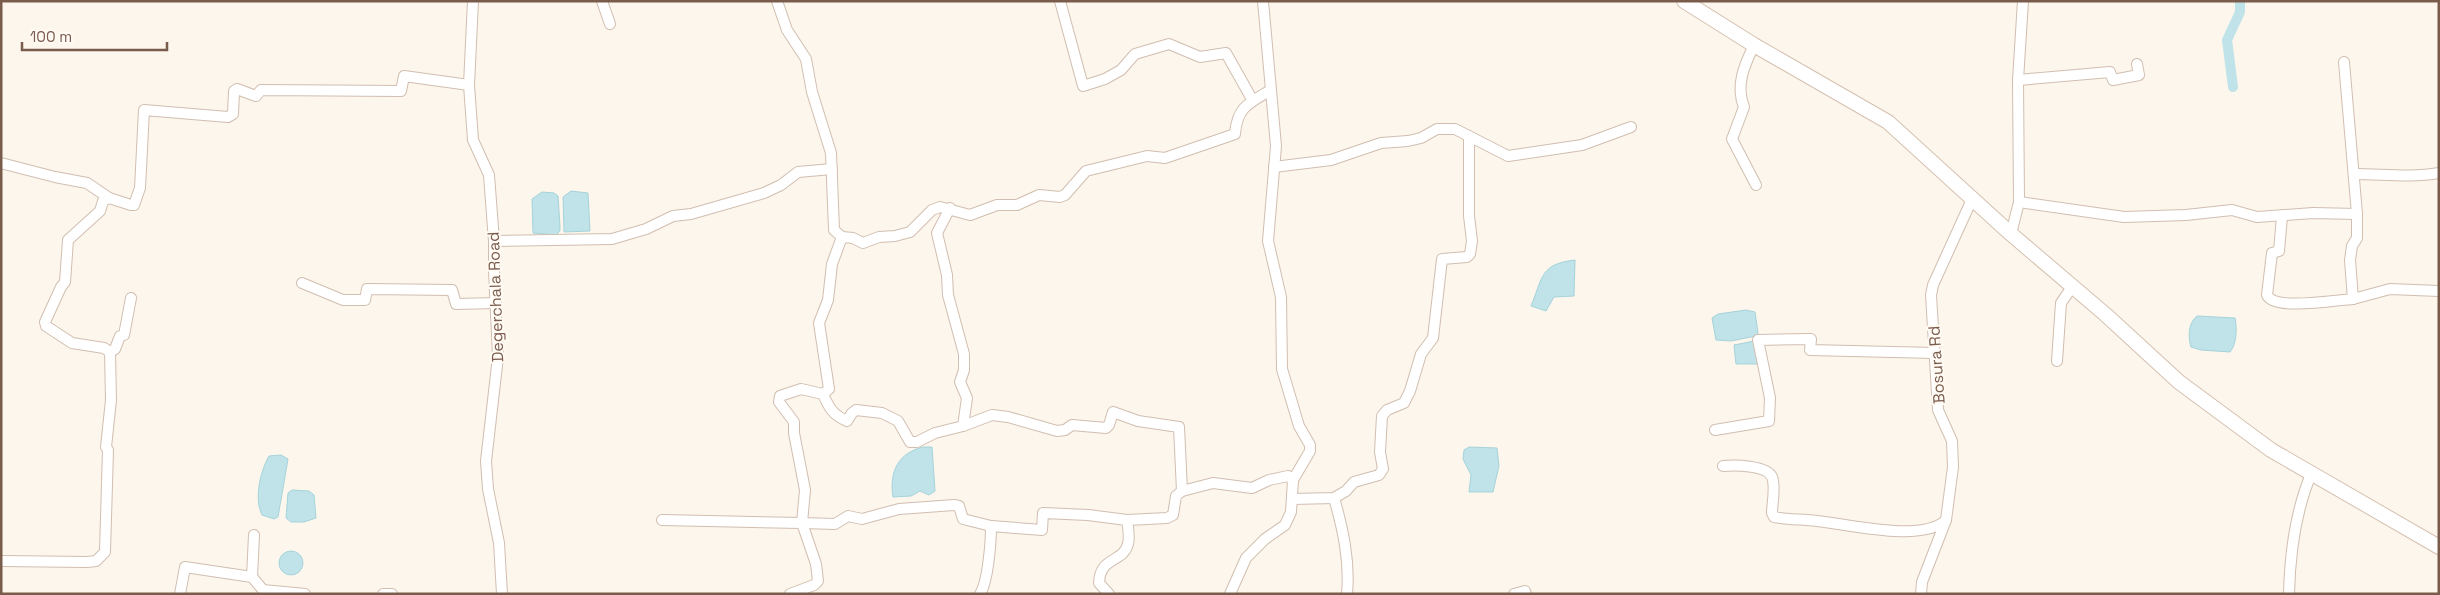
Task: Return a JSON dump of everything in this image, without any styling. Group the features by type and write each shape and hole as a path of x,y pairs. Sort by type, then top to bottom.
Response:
{"main road":[{"path":"1684,1 1754,45 1888,122 2011,234 2106,315 2179,382 2271,450 2439,547"}],"street":[{"name":"Degerchala Road","path":"474,1 469,85 473,140 489,175 494,241 498,358 486,461 488,489 499,543 502,594"},
{"path":"602,1 610,24"},
{"path":"777,1 787,30 806,59 812,92 831,152 834,230 842,237 853,238 863,243 879,237 903,235 916,227 932,210 940,206 970,215 997,205 1017,205 1039,195 1060,197 1065,195 1086,171 1147,156 1165,158 1235,134 1238,113 1271,90"},
{"path":"1060,1 1082,86 1105,79 1121,70 1135,54 1170,44 1200,57 1226,53 1253,101"},
{"path":"1230,594 1246,558 1265,539 1285,525 1291,512 1293,480 1310,451 1310,445 1299,426 1282,369 1281,297 1268,241 1276,146 1263,1"},
{"path":"2011,234 2019,202 2018,80 2023,1"},
{"path":"1754,45 1743,68 1741,82 1744,107 1732,139 1756,186"},
{"path":"2344,62 2357,214 2357,238 2352,246 2350,260 2352,299"},
{"path":"2018,80 2110,72 2113,80 2139,75 2137,64"},
{"path":"1,162 56,177 87,183 109,198 134,205 141,178 143,148 141,131 144,110 228,117 233,114 234,92 237,89 256,96 261,90 401,91 404,76 469,85"},
{"path":"1274,168 1331,160 1381,143 1421,138 1437,129 1455,129 1508,156 1582,145 1631,127"},
{"path":"1292,499 1334,498 1346,491 1354,482 1379,475 1383,468 1380,452 1382,416 1387,410 1404,403 1410,391 1421,354 1433,338 1442,258 1467,257 1470,254 1472,241 1469,216 1469,136"},
{"path":"494,241 612,239 646,229 673,216 691,214 764,193 781,185 798,172 832,169"},
{"path":"2354,174 2415,177 2439,172"},
{"name":"Bosura Rd","path":"1921,594 1922,582 1946,520 1953,468 1952,441 1938,410 1933,285 1972,197"},
{"path":"109,198 103,201 100,211 68,240 66,282 61,287 45,322 46,326 72,342 104,348 110,352"},
{"path":"2019,202 2124,217 2186,215 2232,210 2257,217 2313,212 2357,214"},
{"path":"950,208 938,232 947,275 948,295 964,354 964,370 960,382 967,398 963,426"},
{"path":"2282,216 2279,251 2272,253 2268,298 2284,304 2352,299 2390,289 2439,291"},
{"path":"823,394 829,389 819,323 828,300 832,264 842,237"},
{"path":"302,283 343,300 365,300 367,289 452,290 456,304 496,303"},
{"path":"2057,361 2061,303 2072,287"},
{"path":"110,352 115,349 120,336 124,336 130,298"},
{"path":"1716,430 1770,421 1770,398 1758,340 1811,339 1810,350 1935,352"},
{"path":"1,561 86,562 96,560 104,552 106,447 111,400 110,352"},
{"path":"795,593 814,585 818,581 816,564 802,523 805,490 794,433 794,422 779,402 780,396 801,389 823,394"},
{"path":"823,394 831,412 840,418 847,421 856,410 882,413 898,421 910,442 918,442 935,433 963,426 992,415 1008,417 1057,431 1065,430 1072,425 1106,428 1109,425 1113,412 1138,421 1179,427 1182,491"},
{"path":"1723,466 1742,465 1768,472 1772,478 1772,514 1774,518 1898,531 1940,526 1946,520"},
{"path":"2289,594 2294,532 2303,491 2312,472"},
{"path":"662,520 821,522 835,524 848,516 862,519 899,509 954,505 959,506 963,520 991,526 1042,530 1043,513 1088,515 1127,520 1154,520 1173,515 1176,496 1182,491 1213,483 1252,488 1269,480 1288,476 1293,480"},
{"path":"1334,498 1343,530 1347,594"},
{"path":"1109,594 1099,583 1099,572 1106,564 1123,552 1128,544 1127,520"},
{"path":"980,594 985,586 987,561 991,550 991,526"},
{"path":"252,577 254,535"},
{"path":"180,594 185,567 252,577 263,590 305,594"},
{"path":"1514,594 1525,591 1526,594"},
{"path":"383,594 392,594"}],"water":[{"path":"571,191 588,193 590,231 564,232 563,197"},
{"path":"542,192 554,193 558,196 560,231 556,235 533,233 532,199"},
{"path":"1575,260 1574,296 1554,297 1546,311 1531,306 1544,274 1555,265"},
{"path":"1746,310 1755,312 1758,333 1756,336 1731,341 1716,340 1712,318 1718,314"},
{"path":"2197,316 2235,318 2236,336 2230,352 2201,350 2191,347 2189,339 2190,330 2192,322"},
{"path":"1754,341 1760,364 1736,364 1734,345"},
{"path":"923,447 932,447 935,491 929,495 920,491 911,496 893,497 892,479 897,465 907,454"},
{"path":"1469,447 1497,448 1499,466 1493,492 1469,492 1471,475 1463,459 1464,450"},
{"path":"281,455 288,459 278,517 274,519 262,515 258,494 263,470 269,456"},
{"path":"292,490 309,491 314,495 316,518 304,522 291,522 286,518 288,493"},
{"path":"291,551 296,552 302,558 302,568 296,574 291,575 286,574 280,568 279,563 280,558 286,552"}],"waterway":[{"path":"2233,87 2227,40 2240,12 2240,1"}]}
